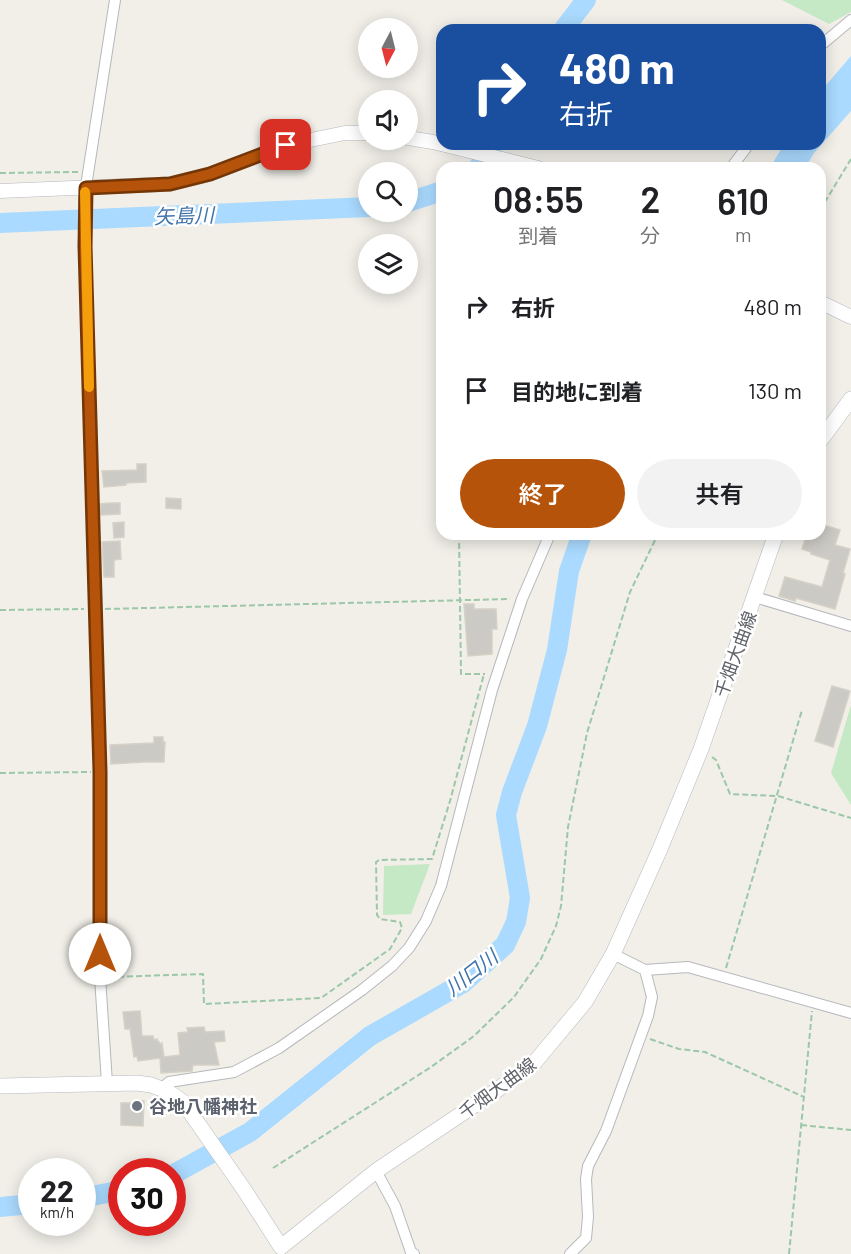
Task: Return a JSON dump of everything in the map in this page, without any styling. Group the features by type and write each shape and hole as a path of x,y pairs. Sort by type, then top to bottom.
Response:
{"main road":[{"path":"826,433 851,399"},
{"name":"千畑大曲線","path":"0,1086 137,1083 161,1089 183,1102 245,1191 276,1250 376,1171 535,1062 585,1002 613,954 660,849 701,749 775,540"}],"street":[{"path":"107,1083 100,977 100,772 85,194 116,0"},
{"path":"826,41 851,20"},
{"path":"0,191 85,194 170,184 210,174 286,145 345,133 358,133"},
{"path":"418,140 436,143"},
{"path":"467,150 513,162"},
{"path":"826,305 851,317"},
{"path":"161,1089 169,1082 234,1072 279,1047 371,983 409,948 426,921 441,886 496,678 522,599 547,540"},
{"path":"755,597 851,626"},
{"path":"613,954 645,969 688,967 851,1013"},
{"path":"570,1254 586,1238 588,1166 606,1131 648,1016 652,997 645,969"},
{"path":"376,1171 395,1206 411,1252 414,1254"}],"path":[{"path":"826,200 851,159"},
{"path":"0,173 88,172"},
{"path":"459,540 461,674 484,674 496,678"},
{"path":"273,1168 431,1067 474,1036 514,997 541,959 556,926 561,906 568,827 587,733 630,592 655,540"},
{"path":"0,610 522,599"},
{"path":"100,977 203,974 204,1004 321,998 390,949 402,928 400,922 380,919 377,915 376,862 379,860 432,859 484,674"},
{"path":"723,977 802,710"},
{"path":"701,749 716,760 730,794 777,796 851,818"},
{"path":"0,773 100,772"},
{"path":"789,1254 813,1002"},
{"path":"641,1036 679,1049 705,1052 804,1097"},
{"path":"801,1125 851,1130"}],"green space":[{"path":"782,0 851,0 851,12 829,24"},
{"path":"851,705 851,805 831,773"},
{"path":"430,864 411,914 383,915 384,866"}],"water":[{"path":"851,56 851,111 826,139 826,85"},
{"path":"780,150 817,150 809,162 774,162"}],"building":[{"path":"137,464 146,464 146,482 104,487 102,471 137,470"},
{"path":"166,498 181,499 181,509 166,508"},
{"path":"120,503 120,514 101,515 100,504"},
{"path":"124,522 124,537 114,538 113,523"},
{"path":"826,526 840,530 835,545 850,549 835,609 796,598 795,601 779,596 785,577 822,587 830,560 802,549 805,540 826,540"},
{"path":"120,541 121,559 114,560 114,577 104,577 102,542"},
{"path":"464,604 474,604 474,609 496,609 497,629 492,629 492,654 468,656"},
{"path":"832,686 850,691 833,747 815,741"},
{"path":"154,737 163,737 163,742 165,742 164,762 111,764 110,745 154,743"},
{"path":"140,1011 142,1036 153,1036 154,1040 157,1039 160,1044 162,1043 164,1057 180,1055 178,1033 188,1032 187,1028 204,1027 205,1032 224,1031 225,1041 214,1042 219,1065 193,1065 192,1071 161,1073 160,1058 138,1061 137,1056 134,1057 130,1029 125,1029 123,1012"},
{"path":"144,1101 143,1126 121,1125 121,1103 133,1103"}],"waterway":[{"name":"矢島川","path":"568,24 586,0"},
{"name":"矢島川","path":"482,162 489,150"},
{"name":"矢島川","path":"418,199 436,193"},
{"name":"矢島川","path":"0,223 358,207"},
{"name":"川口川","path":"186,1167 250,1132 370,1036 463,983 505,945 516,922 520,898 506,815 512,792 537,726 557,650 569,571 580,540"},
{"name":"川口川","path":"96,1195 108,1193"},
{"name":"川口川","path":"0,1207 18,1205"}],"slow traffic":[{"path":"85,192 89,387"}],"place":[{"name":"谷地八幡神社","path":"137,1106"}],"route":[{"path":"100,954 100,772 85,246 84,199 86,188 170,184 210,174 286,145"}]}
